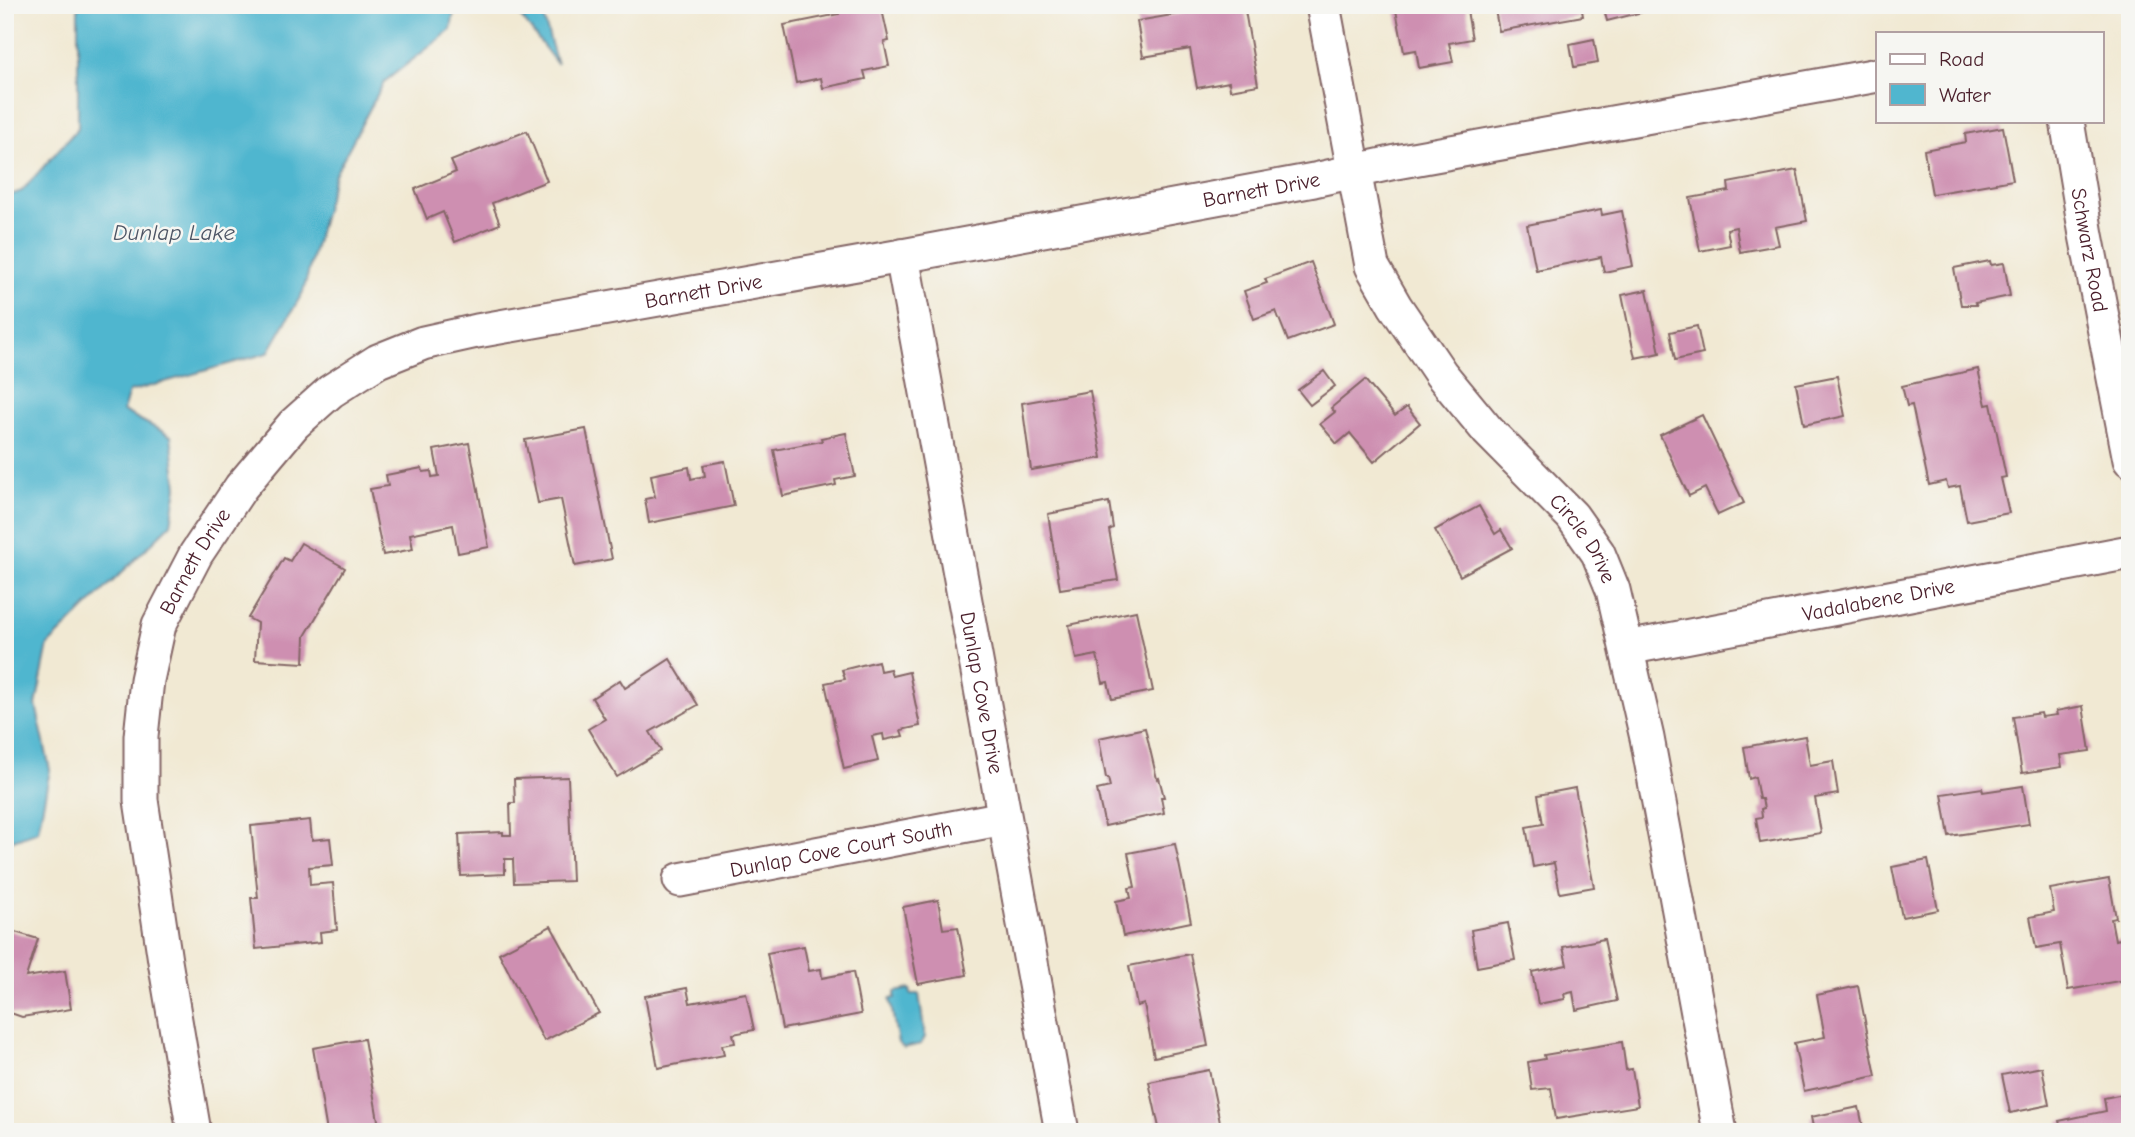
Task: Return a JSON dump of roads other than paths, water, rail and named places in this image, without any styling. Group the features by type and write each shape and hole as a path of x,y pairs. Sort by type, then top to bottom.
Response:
{"street":[{"name":"Circle Drive","path":"1323,5 1372,266 1395,306 1441,374 1488,431 1572,516 1598,554 1613,590 1647,738 1720,1132"},
{"name":"Barnett Drive","path":"194,1132 141,800 141,736 147,680 159,625 196,554 241,487 295,424 331,391 378,361 423,343 491,328 902,256 1876,75"},
{"name":"Schwarz Road","path":"2067,122 2086,235 2130,460"},
{"name":"Dunlap Cove Drive","path":"902,256 1062,1132"},
{"name":"Vadalabene Drive","path":"1627,648 2130,552"},
{"name":"Dunlap Cove Court South","path":"680,880 1004,818"}],"water":[{"name":"Dunlap Lake","path":"78,5 455,5 451,30 384,82 334,176 303,292 268,353 129,392 123,411 171,436 177,487 171,524 48,645 36,705 50,770 38,831 5,843 5,197 22,191 78,128"},
{"path":"512,5 540,5 557,64"},
{"path":"910,989 911,994 919,994 925,1037 921,1044 904,1048 898,1043 890,999 895,998 895,992"}]}
